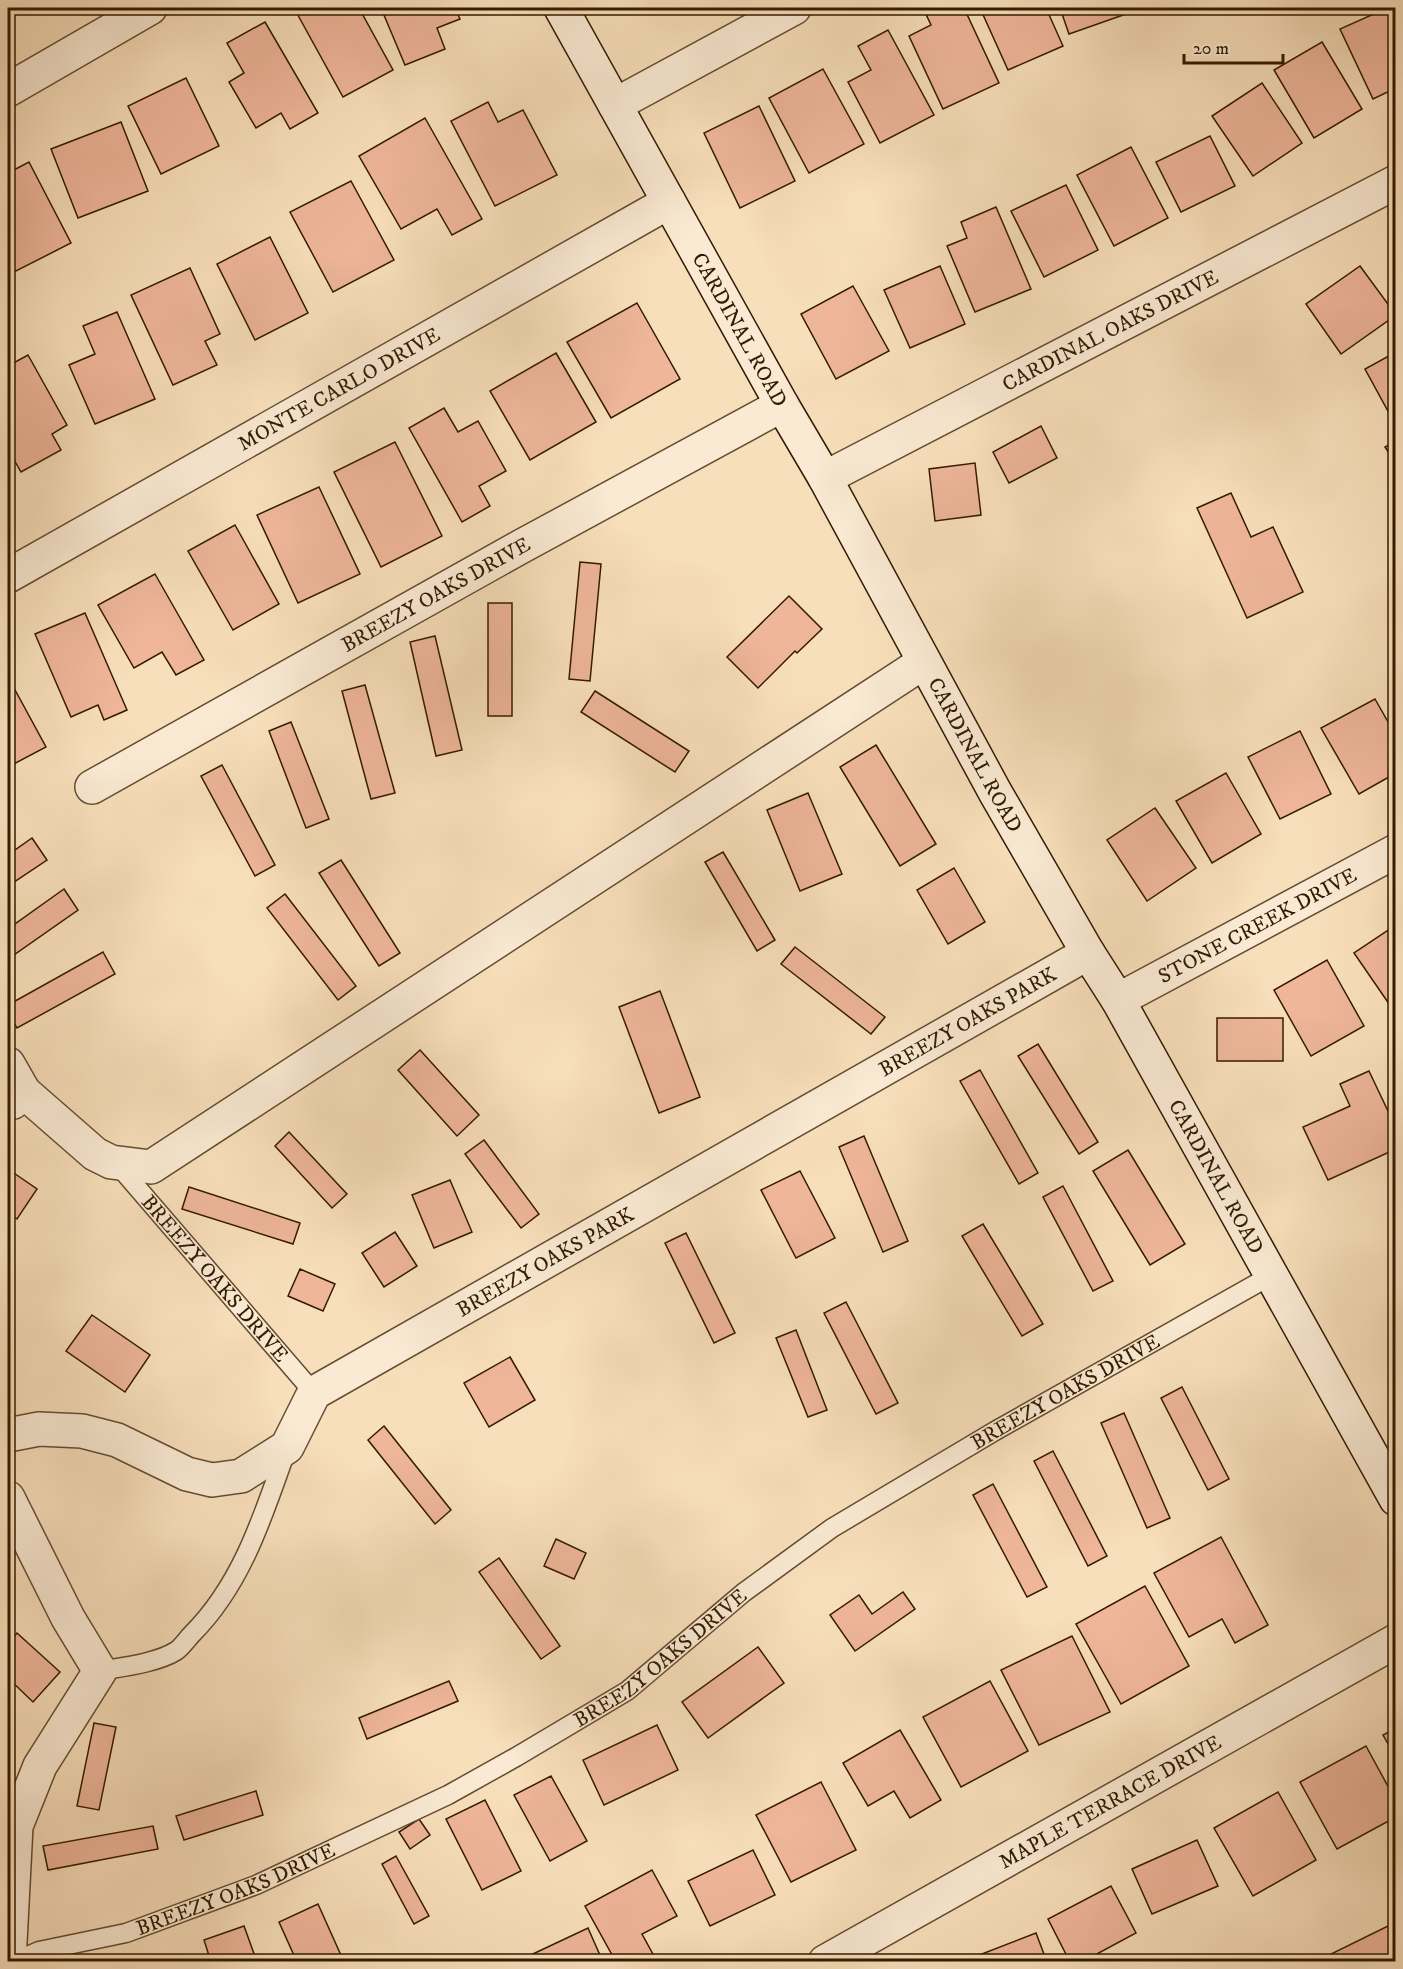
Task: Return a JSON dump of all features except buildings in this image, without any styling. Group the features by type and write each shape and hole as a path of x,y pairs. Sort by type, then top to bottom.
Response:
{"street":[{"path":"8,90 150,8"},
{"name":"CARDINAL ROAD","path":"561,8 825,478 995,792 1088,953 1118,1000 1395,1499"},
{"path":"615,105 794,8"},
{"name":"CARDINAL OAKS DRIVE","path":"825,478 1395,182"},
{"name":"MONTE CARLO DRIVE","path":"8,576 669,202"},
{"name":"BREEZY OAKS DRIVE","path":"92,787 522,546 782,405"},
{"path":"8,1064 16,1096 95,1154 116,1163 151,1167 924,662"},
{"name":"STONE CREEK DRIVE","path":"1118,1000 1395,851"},
{"name":"BREEZY OAKS PARK","path":"314,1393 1088,953"},
{"path":"8,1435 39,1429 82,1431 117,1440 188,1474 212,1480 241,1476 287,1448 314,1393"},
{"path":"8,1498 68,1618 100,1671 40,1766 16,1826 9,1962"},
{"name":"MAPLE TERRACE DRIVE","path":"825,1962 1395,1641"}],"lane":[{"name":"BREEZY OAKS DRIVE","path":"116,1163 314,1393"},
{"name":"BREEZY OAKS DRIVE","path":"14,1962 39,1951 126,1933 256,1885 448,1796 627,1691 743,1593 832,1528 1005,1425 1270,1276"},
{"path":"100,1671 142,1664 175,1651 208,1618 237,1574 260,1526 287,1448"}]}
